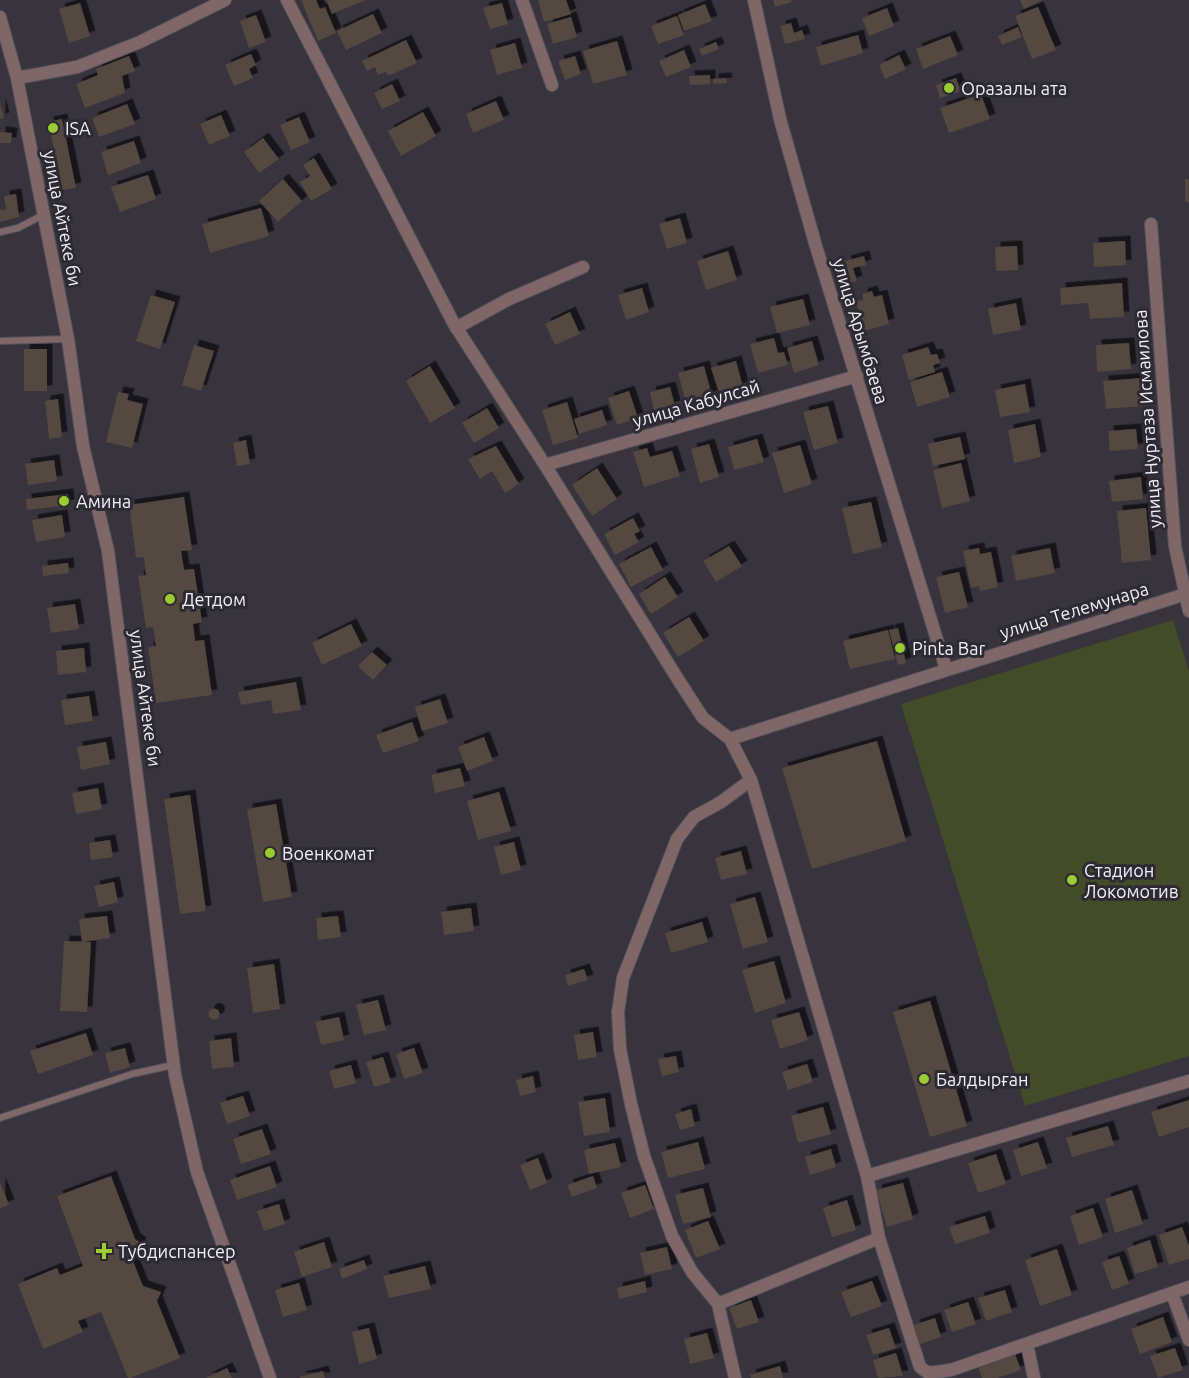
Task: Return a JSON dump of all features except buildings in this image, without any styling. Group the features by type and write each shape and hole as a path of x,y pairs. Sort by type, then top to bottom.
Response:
{"street":[{"path":"17,78 77,67 140,42 225,0"},
{"path":"287,0 455,326 703,718 730,739 751,780 867,1176 879,1238 920,1367 928,1373 951,1370 1189,1287"},
{"path":"522,0 552,85"},
{"name":"улица Арымбаева","path":"754,0 780,119 815,243 946,669"},
{"name":"улица Айтеке би","path":"0,17 17,78 68,339 83,446 108,551 173,1065 197,1172 270,1378"},
{"name":"улица Нуртаза Исмаилова","path":"1151,224 1175,546 1189,611"},
{"path":"455,326 509,299 583,267"},
{"name":"улица Кабулсай","path":"545,465 857,376"},
{"name":"улица Телемунара","path":"730,739 1187,594"},
{"path":"735,1378 718,1304 692,1272 672,1236 654,1185 630,1104 620,1048 618,1012 623,978 677,839 694,817 722,802 751,780"},
{"path":"867,1176 1189,1081"},
{"path":"718,1304 879,1238"},
{"path":"1172,1293 1189,1340"},
{"path":"1027,1344 1034,1378"}],"lane":[{"path":"0,232 18,228 44,215"},
{"path":"0,341 68,339"},
{"path":"0,1118 132,1074 173,1065"}],"green space":[{"name":"Стадион Локомотив","path":"1173,620 1189,671 1189,1056 1025,1106 901,704"}],"place":[{"name":"Оразалы ата","path":"949,88"},
{"name":"ISA","path":"53,128"},
{"name":"Амина","path":"64,501"},
{"name":"Детдом","path":"170,599"},
{"name":"Pinta Bar","path":"900,648"},
{"name":"Военкомат","path":"270,853"},
{"name":"Стадион Локомотив","path":"1072,880"},
{"name":"Балдырған","path":"924,1079"},
{"name":"Тубдиспансер","path":"104,1251"}]}
